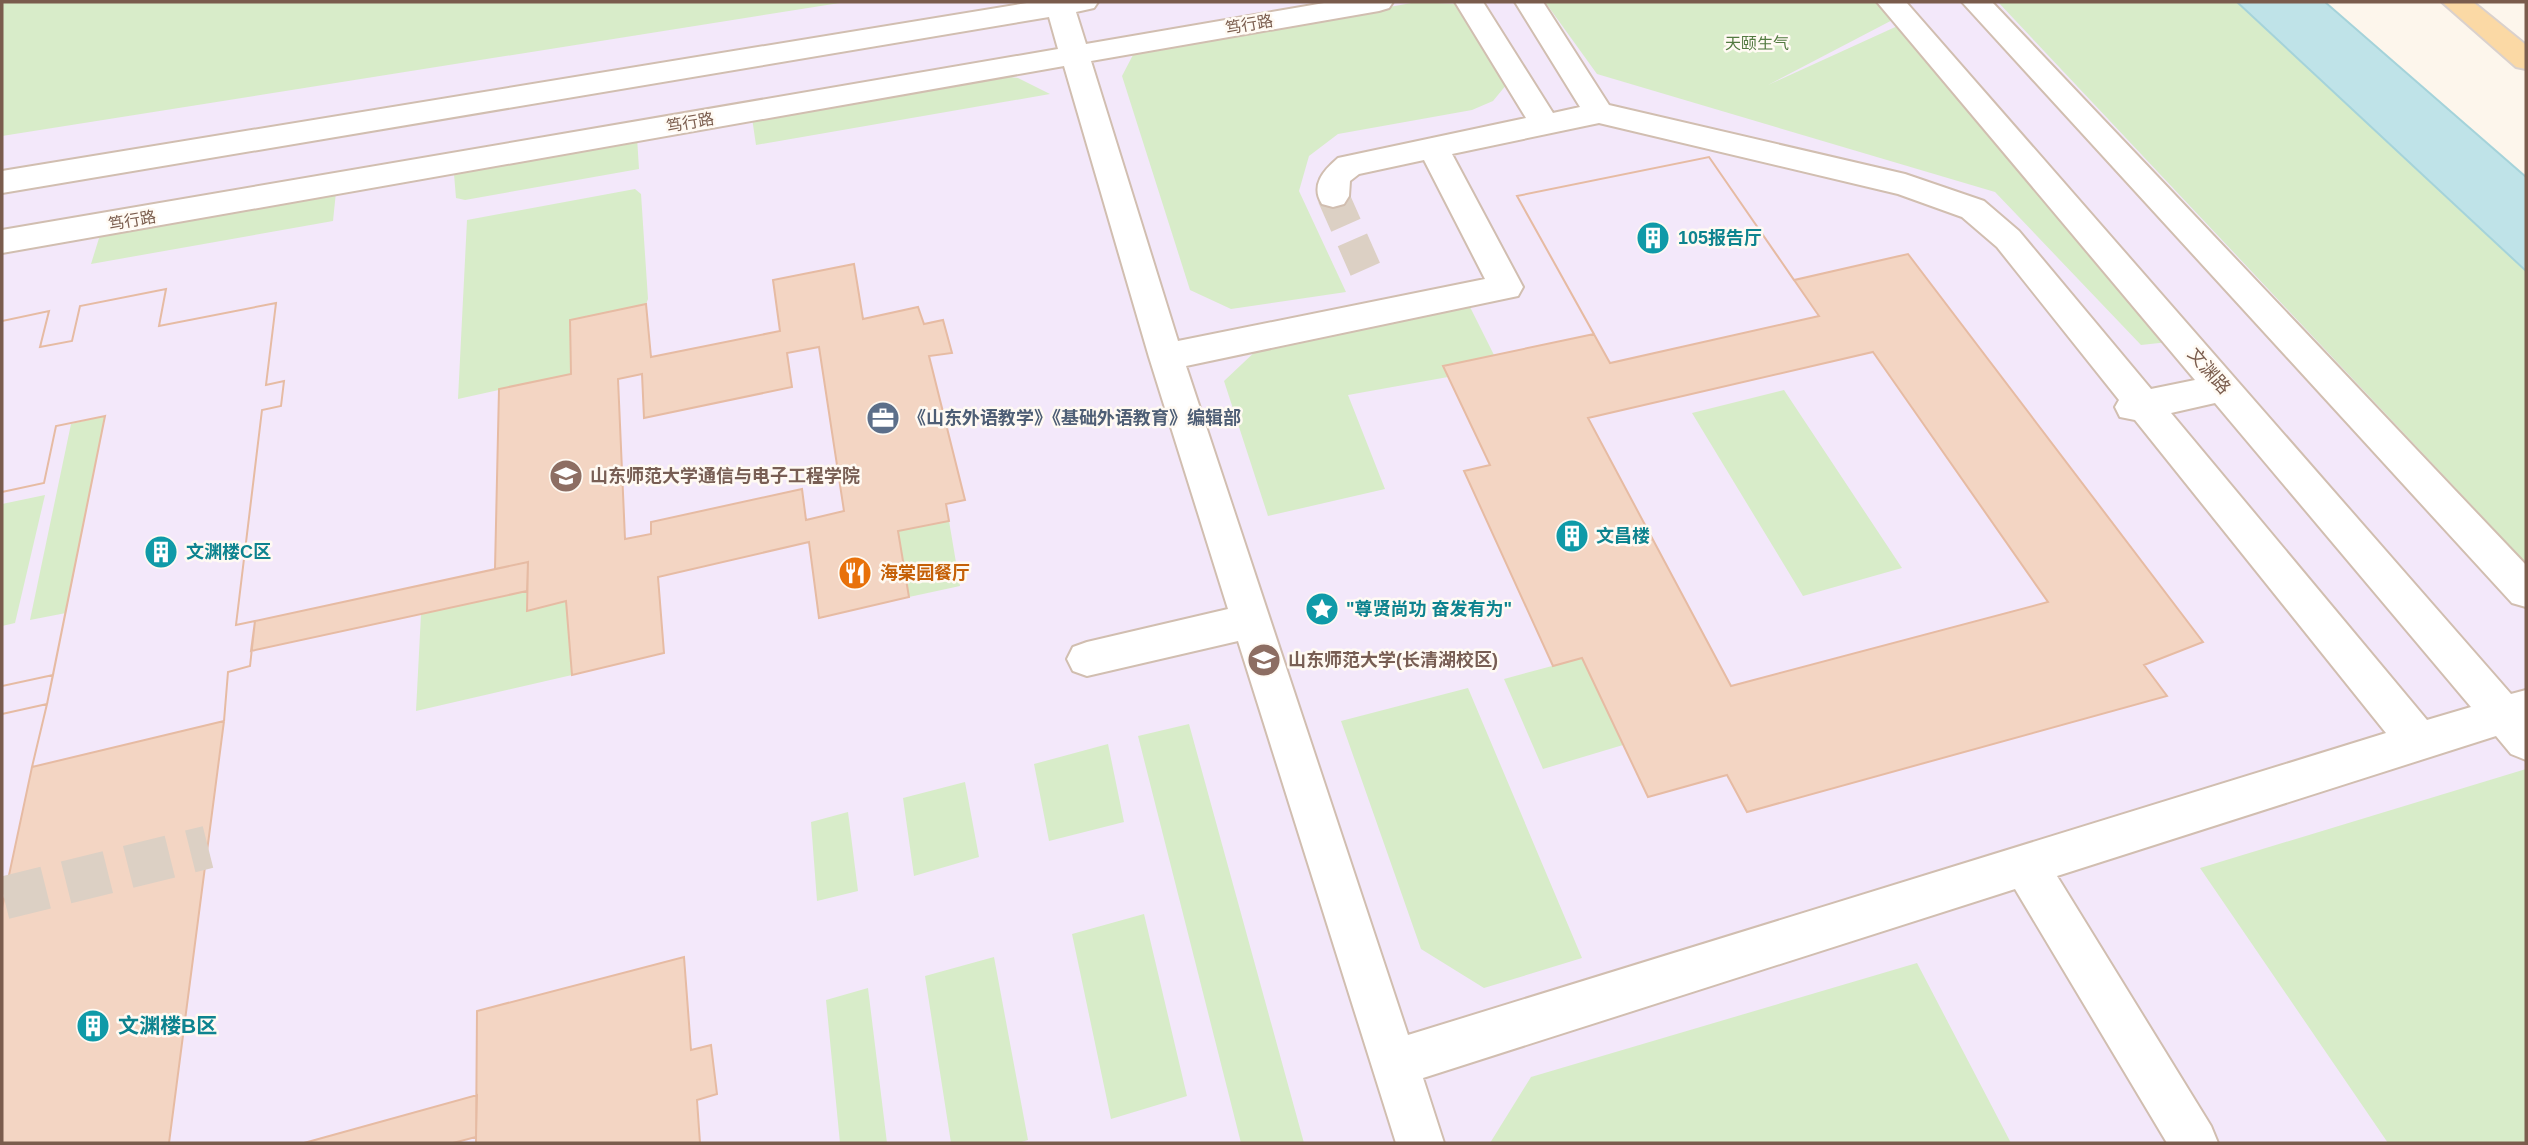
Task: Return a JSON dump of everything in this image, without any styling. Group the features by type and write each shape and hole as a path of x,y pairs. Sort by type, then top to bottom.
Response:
{"main road":[{"path":"2456,2 2526,60"}],"street":[{"name":"笃行路","path":"2,242 1075,55 1256,12 1379,2"},
{"path":"1469,2 1545,124"},
{"path":"1528,2 1599,113"},
{"name":"文渊路","path":"1891,2 2222,388 2519,721"},
{"path":"1976,2 2526,591"},
{"path":"2,182 1072,4 1075,55 1166,357 1420,1143"},
{"path":"874,36 890,87"},
{"path":"555,90 555,145"},
{"path":"1333,196 1335,177 1349,165 1599,113 1905,185 1973,209 2008,239 2138,405 2418,741"},
{"path":"1166,357 1506,287 1433,148"},
{"path":"182,211 193,150"},
{"path":"2138,405 2222,388"},
{"path":"1087,659 1251,621"},
{"path":"1394,1063 2418,741 2519,721"},
{"path":"2025,864 2194,1143"}],"shaded area":[{"name":"山东师范大学(长清湖校区)","path":"2,2 2325,2 2526,177 2526,1143 2,1143"}],"green space":[{"path":"2,2 846,2 2,136"},
{"path":"1417,2 1457,4 1507,84 1493,101 1472,110 1338,134 1309,156 1299,191 1346,292 1231,309 1190,290 1122,76 1134,53"},
{"name":"天颐生气","path":"1545,2 1880,2 1902,15 1768,85 1915,18 2178,341 2141,345 1995,192 1597,74"},
{"path":"1998,2 2237,2 2526,271 2526,563"},
{"path":"1002,76 1018,78 1050,94 756,145 752,118"},
{"path":"637,137 639,169 465,200 456,198 454,174 461,169"},
{"path":"635,189 641,194 648,299 646,304 570,320 571,374 458,399 467,220"},
{"path":"336,192 333,221 91,264 100,235"},
{"path":"1468,303 1494,355 1443,366 1448,377 1348,395 1385,489 1268,516 1224,381 1260,347"},
{"path":"1784,390 1902,568 1803,596 1692,413"},
{"path":"105,416 66,613 30,620 71,424"},
{"path":"45,495 15,623 2,626 2,504"},
{"path":"949,521 960,586 909,597 898,531"},
{"path":"527,591 527,611 566,601 572,675 416,711 421,614"},
{"path":"1582,658 1623,745 1543,769 1504,679"},
{"path":"1468,688 1582,958 1484,988 1421,949 1341,721"},
{"path":"1189,724 1304,1143 1241,1143 1138,736"},
{"path":"1108,744 1124,822 1049,841 1034,764"},
{"path":"2526,769 2526,1143 2388,1143 2200,868"},
{"path":"965,782 979,857 914,876 903,798"},
{"path":"848,812 858,891 817,901 811,822"},
{"path":"1144,914 1187,1096 1111,1119 1072,934"},
{"path":"994,957 1028,1140 1018,1143 951,1143 925,976"},
{"path":"1917,963 2011,1143 1490,1143 1531,1077"},
{"path":"868,988 887,1143 840,1143 826,1000"}],"water":[{"path":"2237,2 2325,2 2526,177 2526,271"}],"building":[{"name":"文昌楼","path":"1709,157 1794,280 1908,254 2203,642 2144,665 2167,696 1747,812 1727,775 1648,797 1582,658 1553,666 1464,471 1490,465 1443,366 1594,334 1517,196","holes":["1873,352 2048,602 1731,686 1588,418"]},
{"name":"105报告厅","path":"1709,157 1819,316 1610,363 1517,196"},
{"path":"854,264 863,319 918,307 924,324 943,320 952,353 929,356 965,500 946,504 949,521 898,531 909,597 819,618 809,542 658,577 664,653 572,675 566,601 527,611 528,562 495,569 499,389 571,374 570,320 646,304 651,357 780,331 773,280","holes":["819,347 844,511 806,520 802,489 651,522 651,534 625,539 618,379 642,374 644,418 792,387 787,353"]},
{"name":"文渊楼C区","path":"166,289 159,326 276,303 266,385 284,381 281,406 262,410 236,625 255,621 250,666 228,672 224,721 32,767 47,704 2,714 2,686 53,675 105,416 56,426 44,483 2,492 2,321 49,311 40,347 72,341 80,306"},
{"name":"文渊楼C区","path":"166,289 159,326 276,303 266,385 284,381 281,406 262,410 236,625 255,621 250,666 228,672 224,721 32,767 105,416 56,426 44,483 2,492 2,321 49,311 40,347 72,341 80,306"},
{"path":"528,562 527,591 251,651 255,621"},
{"path":"53,675 47,704 2,714 2,686"},
{"name":"文渊楼B区","path":"224,721 169,1143 2,1143 2,908 32,767"},
{"path":"684,957 691,1050 711,1045 717,1094 697,1100 700,1143 476,1143 477,1011"},
{"path":"477,1095 476,1137 453,1143 304,1143"}],"tunnel":[{"path":"1333,196 1367,273"},
{"path":"4,898 208,847"}],"place":[{"name":"105报告厅","path":"1653,238"},
{"name":"《山东外语教学》《基础外语教育》编辑部","path":"883,418"},
{"name":"山东师范大学通信与电子工程学院","path":"566,476"},
{"name":"文昌楼","path":"1572,536"},
{"name":"文渊楼C区","path":"161,552"},
{"name":"海棠园餐厅","path":"855,573"},
{"name":"\"尊贤尚功 奋发有为\"","path":"1322,609"},
{"name":"山东师范大学(长清湖校区)","path":"1264,660"},
{"name":"文渊楼B区","path":"93,1026"}]}
